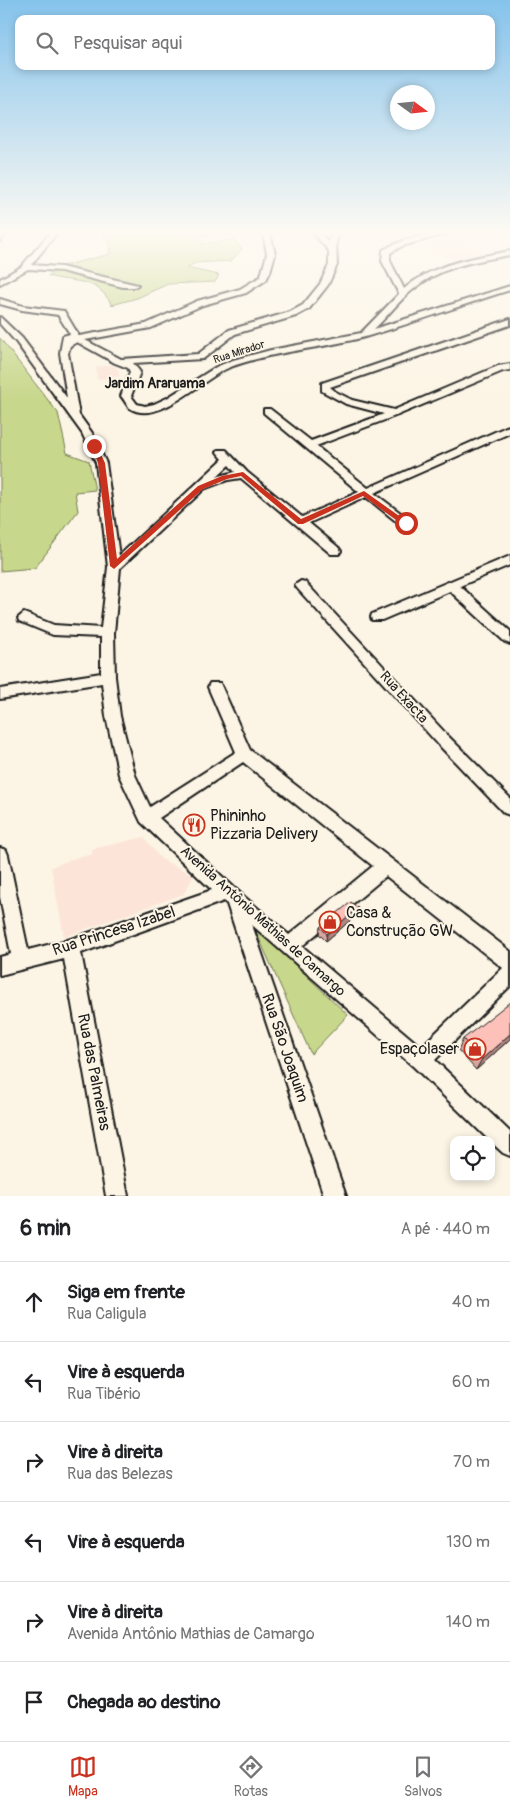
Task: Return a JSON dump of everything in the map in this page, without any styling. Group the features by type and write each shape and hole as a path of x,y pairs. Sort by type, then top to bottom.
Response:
{"street":[{"path":"65,345 77,338 148,326 200,303 246,289"},
{"path":"0,301 22,308 61,314 77,338 118,361 200,357 232,332 293,314 311,301 321,289"},
{"path":"400,289 403,295"},
{"path":"361,335 409,289"},
{"path":"361,335 507,289"},
{"name":"Avenida Antônio Mathias de Camargo","path":"0,319 19,340 87,433 102,463 114,566 107,632 108,677 112,716 127,775 147,817 231,896 421,1060 510,1146"},
{"path":"395,413 337,397 325,388 329,382 510,322"},
{"path":"68,327 64,353 74,416"},
{"name":"Rua Mirador","path":"118,361 132,366 135,372 126,396 129,402 137,408 152,408 169,402 203,377 236,362 256,356 361,335"},
{"path":"311,444 395,413 501,368 510,367"},
{"path":"266,412 311,444 364,493 406,523"},
{"path":"301,522 510,429"},
{"path":"114,566 200,488 225,456 243,474 335,551"},
{"path":"200,488 225,477 243,474"},
{"path":"377,618 510,560"},
{"name":"Rua Exacta","path":"301,584 443,740 510,808"},
{"path":"452,586 510,639"},
{"path":"24,618 53,630 107,632"},
{"path":"0,694 108,677"},
{"path":"215,687 244,754 267,774 510,962"},
{"path":"147,817 244,754"},
{"path":"0,855 21,959"},
{"path":"290,945 386,866"},
{"name":"Rua Princesa Izabel","path":"0,966 21,959 71,948 231,896"},
{"name":"Rua São Joaquim","path":"231,896 335,1196"},
{"name":"Rua das Palmeiras","path":"71,948 118,1196"},
{"path":"421,1060 510,973"}],"shaded area":[{"path":"112,365 119,370 119,377 97,379 96,367"},
{"path":"144,837 161,859 194,875 184,894 64,937 51,867 80,856 92,855 92,849"}],"green space":[{"path":"99,289 157,289 137,298 112,305"},
{"path":"0,338 58,413 67,453 89,461 95,490 75,492 78,511 35,568 0,571"},
{"path":"253,925 348,1015 311,1054"}],"building":[{"path":"351,902 358,908 327,934 320,927"},
{"path":"510,1002 510,1034 482,1059 463,1039"}],"place":[{"name":"Phininho Pizzaria Delivery","path":"194,825"},
{"name":"Casa & Construção GW","path":"330,922"},
{"name":"Espaçolaser","path":"475,1049"}],"district":[{"name":"Jardim Araruama","path":"155,383"}],"route":[{"path":"94,446 102,463 102,483 114,566 200,488 225,477 243,474 301,522 364,493 406,523"}]}
